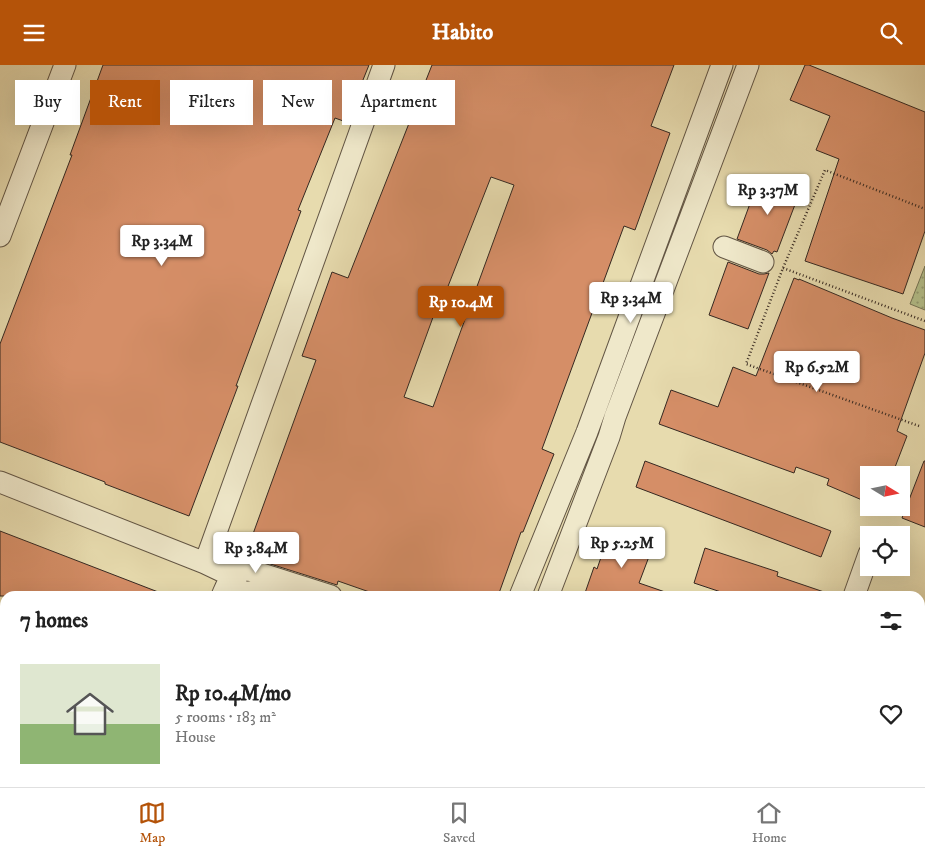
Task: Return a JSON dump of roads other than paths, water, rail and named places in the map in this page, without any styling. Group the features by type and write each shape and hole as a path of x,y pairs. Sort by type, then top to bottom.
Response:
{"street":[{"path":"0,236 65,65"},
{"path":"205,563 384,65"},
{"path":"522,591 587,432 722,65"},
{"path":"550,591 748,65"},
{"path":"724,247 773,265"},
{"path":"0,482 205,563 226,573 234,591"},
{"path":"234,591 237,571 249,570 315,591"},
{"path":"856,591 861,576"},
{"path":"234,591 252,591"}]}
